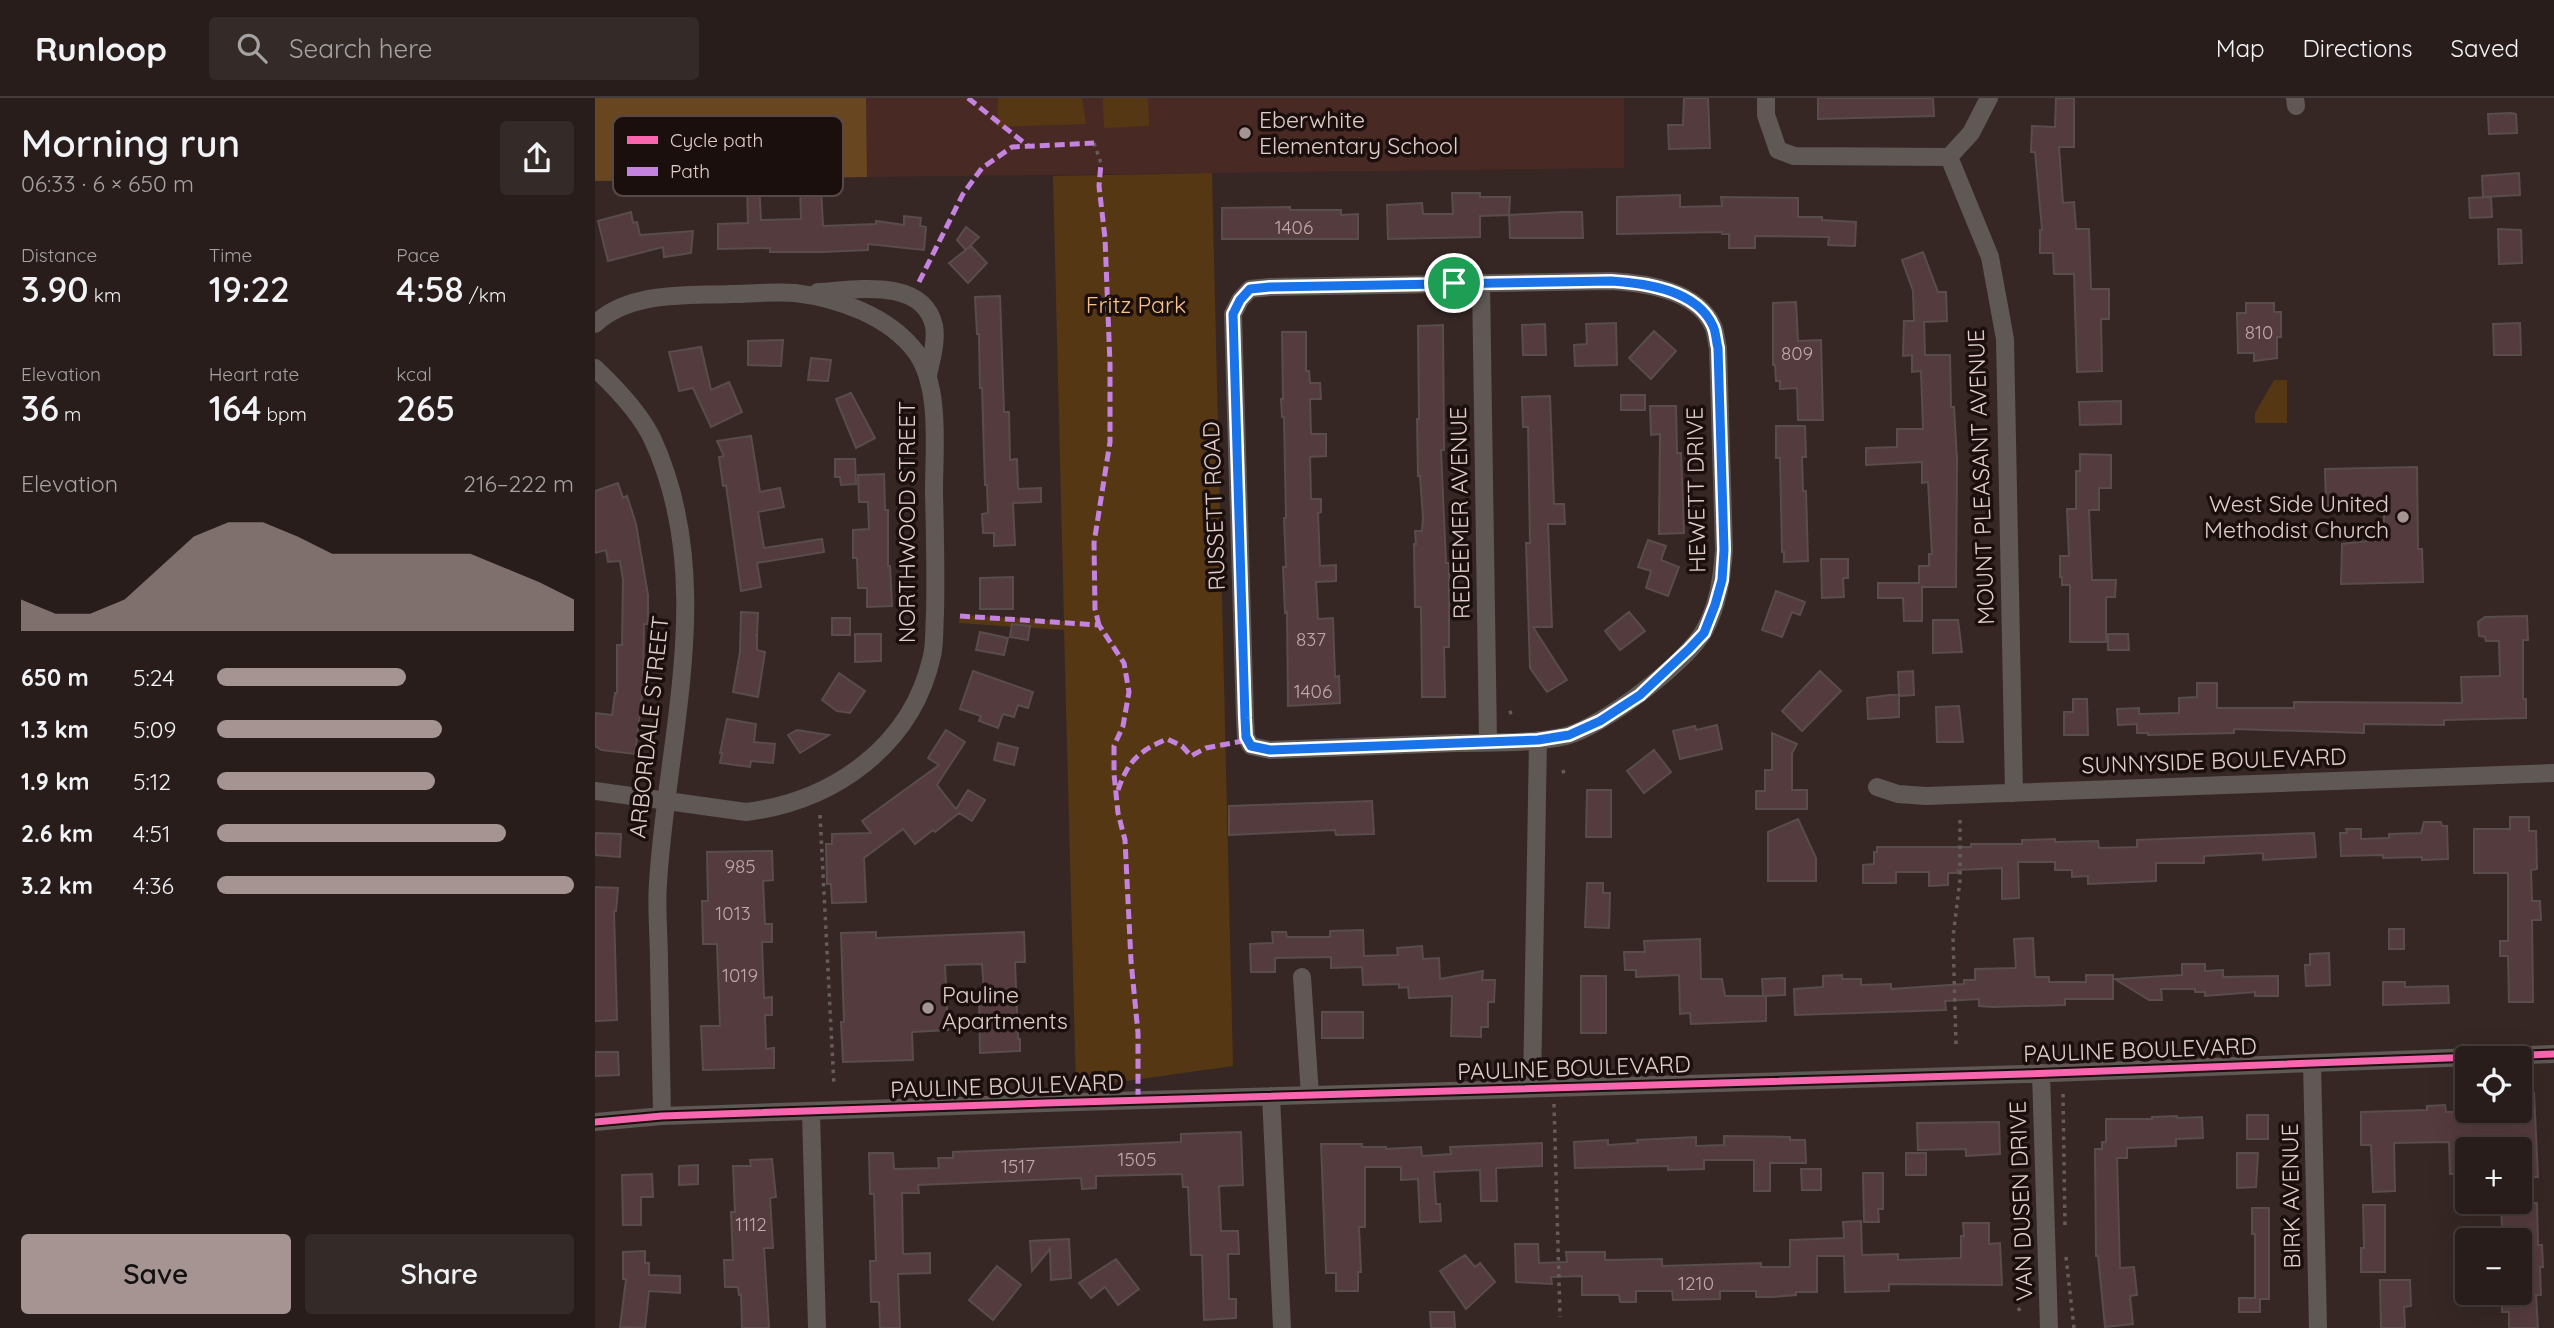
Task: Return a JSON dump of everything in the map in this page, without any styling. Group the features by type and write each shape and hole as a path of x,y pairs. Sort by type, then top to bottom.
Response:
{"street":[{"path":"1766,98 1766,115 1778,150 1794,156 1948,157 1971,133 1989,98"},
{"name":"MOUNT PLEASANT AVENUE","path":"1948,157 1990,257 2005,339 2014,793"},
{"name":"HEWETT DRIVE","path":"1251,746 1270,750 1538,740 1569,735 1600,721 1640,695 1704,633 1722,580 1724,550 1719,375 1714,327 1703,310 1670,289 1636,282 1481,282 1270,287"},
{"name":"REDEEMER AVENUE","path":"1481,282 1488,742"},
{"name":"RUSSETT ROAD","path":"1251,746 1246,737 1245,718 1233,314 1250,289 1270,287"},
{"path":"794,293 869,289 898,292 919,301 934,326 928,375"},
{"name":"NORTHWOOD STREET","path":"595,324 606,313 633,303 669,296 794,293 833,301 884,321 915,351 928,375 933,407 936,594 933,654 919,697 895,735 862,768 807,797 767,809 746,812 595,791"},
{"name":"ARBORDALE STREET","path":"595,368 617,389 651,436 672,493 682,544 686,642 665,800 658,885 662,1116"},
{"path":"1532,1088 1538,740"},
{"name":"SUNNYSIDE BOULEVARD","path":"1877,787 1898,794 1926,796 2554,773"},
{"path":"1302,977 1310,1095"},
{"name":"PAULINE BOULEVARD","path":"595,1122 662,1116 2041,1073 2554,1054"},
{"name":"BIRK AVENUE","path":"2312,1063 2318,1328"},
{"name":"VAN DUSEN DRIVE","path":"2041,1073 2049,1328"},
{"path":"1271,1096 1282,1328"},
{"path":"811,1113 817,1328"}],"path":[{"path":"1094,143 1101,163"},
{"path":"820,815 834,1086"},
{"path":"1956,1044 1953,937 1960,880 1960,816"},
{"path":"2063,1094 2065,1230"},
{"path":"1554,1104 1560,1317"},
{"path":"2065,1250 2074,1328"},
{"path":"2018,1308 2022,1313"}],"shaded area":[{"path":"595,98 866,98 867,177 843,177 843,116 613,116 613,181 595,181"},
{"name":"Eberwhite Elementary School","path":"866,98 1624,98 1624,168 867,177"}],"green space":[{"path":"998,98 1082,98 1086,124 997,127"},
{"path":"1103,98 1148,98 1149,126 1104,128"},
{"name":"Fritz Park","path":"1212,173 1233,1066 1076,1088 1064,630 959,623 960,615 1064,621 1053,176"},
{"path":"2274,380 2287,380 2287,423 2255,423 2255,413"}],"building":[{"path":"1684,98 1708,98 1710,148 1669,149 1668,125 1683,125"},
{"path":"1818,98 1933,98 1934,116 1818,119"},
{"path":"2056,98 2074,98 2074,147 2059,147 2063,203 2074,202 2076,229 2089,229 2091,289 2109,289 2109,319 2101,319 2102,371 2077,372 2074,274 2054,274 2053,253 2040,253 2042,230 2035,152 2031,152 2032,126 2055,127"},
{"path":"2488,114 2516,114 2517,133 2489,134"},
{"path":"2519,173 2520,195 2483,197 2482,176"},
{"path":"1452,193 1510,197 1509,215 1480,216 1480,237 1388,239 1387,205 1422,203 1423,214 1453,214"},
{"path":"1680,195 1680,207 1722,206 1721,197 1798,198 1798,217 1856,222 1855,246 1828,245 1829,237 1755,236 1755,248 1729,248 1729,234 1722,232 1617,234 1617,197"},
{"path":"747,196 760,196 761,220 801,219 800,196 821,196 823,226 876,224 876,221 904,225 904,216 921,218 920,226 926,227 924,250 868,244 868,250 822,252 770,252 770,248 718,249 718,224 748,223"},
{"path":"2491,197 2492,217 2470,218 2469,198"},
{"path":"1290,207 1290,210 1341,210 1341,215 1358,214 1358,239 1222,239 1222,208"},
{"path":"631,212 633,223 637,222 640,235 693,231 691,253 664,257 663,247 608,261 598,221"},
{"path":"1582,212 1583,238 1510,238 1509,215"},
{"path":"966,227 979,237 966,250 957,240"},
{"path":"2498,229 2521,230 2522,263 2499,264"},
{"path":"971,246 987,263 968,283 949,263"},
{"path":"1923,252 1938,292 1946,292 1947,321 1924,322 1925,355 1950,355 1951,407 1954,407 1957,459 1956,587 1922,587 1922,621 1904,621 1903,598 1878,598 1878,583 1919,583 1919,566 1929,566 1929,554 1932,554 1928,482 1922,483 1922,462 1866,465 1866,448 1897,447 1897,429 1923,429 1921,371 1912,372 1912,355 1903,356 1904,321 1914,321 1913,291 1902,260"},
{"path":"1000,296 1004,412 1009,412 1010,460 1017,459 1018,489 1041,488 1041,502 1013,503 1015,545 994,546 994,533 983,533 982,514 988,513 975,297"},
{"path":"1796,302 1798,341 1821,340 1823,420 1798,420 1797,388 1780,389 1780,381 1776,381 1773,365 1773,303"},
{"path":"2246,303 2274,303 2274,312 2281,312 2281,337 2277,337 2277,358 2254,361 2254,353 2238,353 2237,313 2246,313"},
{"path":"1616,323 1617,365 1575,366 1574,345 1587,344 1586,324"},
{"path":"2520,323 2521,355 2494,355 2493,324"},
{"path":"1545,324 1546,355 1523,355 1522,325"},
{"path":"1443,325 1444,450 1441,450 1446,563 1449,563 1449,647 1444,647 1445,697 1422,697 1421,607 1415,607 1414,544 1415,531 1422,531 1423,517 1418,476 1418,326"},
{"path":"1654,331 1676,351 1651,379 1629,358"},
{"path":"1282,332 1306,332 1306,371 1309,371 1310,383 1320,383 1321,399 1310,399 1311,434 1326,434 1326,456 1310,457 1311,499 1321,499 1321,512 1318,513 1320,566 1336,565 1336,581 1316,582 1318,619 1333,618 1335,677 1339,676 1340,703 1288,706 1287,612 1285,613 1283,567 1286,567 1286,518 1284,417 1281,399"},
{"path":"783,340 781,366 748,365 748,341"},
{"path":"701,347 711,390 729,382 742,412 711,427 693,388 679,391 669,352"},
{"path":"811,358 831,360 828,381 808,380"},
{"path":"851,393 875,438 856,448 836,399"},
{"path":"1621,395 1645,395 1645,410 1621,410"},
{"path":"1550,396 1554,504 1564,504 1565,524 1548,524 1552,627 1533,627 1567,680 1547,692 1530,668 1526,543 1530,543 1528,427 1523,427 1522,397"},
{"path":"2121,401 2121,424 2080,425 2079,402"},
{"path":"1650,406 1676,406 1684,533 1659,534 1660,434 1651,435"},
{"path":"1776,426 1805,426 1806,457 1802,457 1808,561 1784,562 1780,458 1776,458"},
{"path":"751,436 760,492 780,488 784,507 758,512 764,548 822,539 824,552 757,563 761,587 741,591 726,485 723,486 719,457 724,456 717,441"},
{"path":"2080,454 2111,455 2111,488 2099,488 2099,510 2089,510 2092,580 2116,580 2115,597 2106,597 2106,642 2070,642 2070,585 2062,585 2060,577 2060,556 2069,556 2067,509 2076,509 2076,471 2080,471"},
{"path":"835,459 855,459 856,484 841,485 840,477 835,477"},
{"name":"West Side United Methodist Church","path":"2417,467 2418,549 2422,549 2423,582 2341,584 2342,544 2384,539 2384,504 2326,506 2325,469"},
{"path":"884,474 892,606 867,607 867,588 858,588 857,558 853,558 853,530 869,529 868,502 859,502 858,475"},
{"path":"618,483 623,498 627,496 636,524 648,595 648,624 644,624 643,688 635,754 602,750 595,746 595,713 612,715 617,693 617,645 622,645 623,580 620,561 608,562 606,550 595,553 595,491"},
{"path":"1648,540 1666,546 1661,560 1679,567 1668,596 1646,588 1651,571 1638,567"},
{"path":"1821,559 1848,559 1848,578 1843,578 1844,597 1822,598"},
{"path":"1013,577 1013,609 980,609 980,578"},
{"path":"1776,591 1805,602 1800,615 1792,612 1782,637 1762,630"},
{"path":"741,612 758,613 755,635 757,650 765,652 758,697 733,692 740,652"},
{"path":"1629,612 1645,631 1620,650 1605,631"},
{"path":"2527,616 2528,640 2523,640 2523,699 2526,699 2526,718 2444,720 2444,725 2364,724 2364,733 2234,729 2234,733 2148,735 2137,733 2137,724 2118,725 2117,709 2139,708 2139,714 2179,713 2179,698 2197,697 2197,683 2217,683 2217,708 2294,708 2294,702 2462,703 2461,677 2500,676 2499,641 2486,641 2485,637 2479,636 2478,622 2485,617"},
{"path":"832,618 850,618 850,635 832,635"},
{"path":"1933,620 1958,620 1962,652 1933,653"},
{"path":"1012,624 1030,626 1028,640 1010,637"},
{"path":"980,632 1008,638 1004,655 976,650"},
{"path":"855,634 881,634 881,661 855,662"},
{"path":"2108,634 2128,634 2129,650 2108,650"},
{"path":"973,671 1033,692 1028,708 1018,705 1014,717 1003,714 998,728 979,721 981,716 960,709"},
{"path":"1820,671 1841,691 1802,731 1782,711"},
{"path":"1913,671 1914,695 1899,696 1898,672"},
{"path":"839,673 865,691 850,713 837,711 822,700"},
{"path":"1899,694 1899,717 1868,719 1867,698"},
{"path":"2073,699 2087,699 2088,735 2064,735 2064,712 2073,712"},
{"path":"1959,706 1963,742 1937,742 1936,707"},
{"path":"727,719 756,724 754,742 775,744 773,763 751,761 750,767 720,763"},
{"path":"1717,725 1722,749 1680,759 1673,731 1695,726 1696,730"},
{"path":"797,730 829,735 800,753 788,735"},
{"path":"946,730 965,742 937,785 956,809 968,790 985,800 972,821 959,813 915,844 903,829 864,858 866,902 832,903 831,884 827,884 826,844 832,844 832,834 871,833 862,821 939,765 928,758"},
{"path":"1772,733 1797,744 1792,753 1792,790 1807,790 1807,809 1756,809 1756,791 1765,791 1765,770 1772,770"},
{"path":"998,743 1018,748 1014,765 994,760"},
{"path":"1654,750 1671,772 1644,793 1627,771"},
{"path":"1587,790 1611,790 1611,837 1586,837"},
{"path":"1372,801 1374,834 1336,835 1335,830 1229,835 1229,806"},
{"path":"2510,817 2529,817 2529,831 2536,831 2537,869 2531,870 2532,901 2540,901 2541,920 2532,920 2533,1002 2509,1002 2508,956 2500,956 2500,941 2508,941 2508,873 2474,873 2474,829 2510,829"},
{"path":"1798,819 1816,858 1816,881 1768,881 1768,832"},
{"path":"2424,822 2441,822 2442,826 2447,826 2448,859 2383,858 2383,855 2341,856 2340,833 2347,833 2346,829 2361,829 2361,839 2389,838 2389,834 2421,833"},
{"path":"595,833 621,834 620,857 595,855"},
{"path":"2314,833 2316,857 2263,860 2263,853 2204,856 2204,863 2156,863 2156,881 2088,884 2088,876 2072,877 2072,870 2055,870 2055,862 2018,862 2019,898 2002,899 2002,868 1957,870 1957,873 1948,873 1948,885 1929,886 1929,872 1896,872 1896,883 1863,883 1863,865 1874,864 1877,847 1971,847 1971,844 2022,844 2022,840 2055,839 2055,842 2098,841 2099,848 2137,847 2137,840"},
{"path":"772,851 773,880 763,881 765,924 772,924 772,942 762,942 764,998 772,997 772,1015 765,1015 766,1049 774,1048 774,1068 703,1070 701,1026 720,1026 717,944 703,944 702,901 708,901 707,852"},
{"path":"1587,883 1603,883 1603,893 1610,893 1609,928 1585,927"},
{"path":"595,887 618,888 614,911 617,1020 595,1021"},
{"path":"2389,929 2404,929 2404,949 2389,949"},
{"path":"1363,930 1364,956 1398,955 1397,948 1422,946 1423,959 1439,958 1440,979 1483,971 1482,980 1495,980 1494,1002 1488,1002 1488,1027 1481,1027 1481,1037 1451,1036 1452,996 1409,998 1408,987 1399,988 1399,984 1363,985 1362,967 1331,968 1331,957 1275,958 1275,972 1251,972 1250,944 1273,943 1272,932 1286,932 1287,937 1330,937 1330,931"},
{"path":"876,932 876,938 1024,932 1025,962 1015,962 1020,1051 980,1053 979,991 984,991 982,964 945,965 948,1030 912,1032 913,1060 843,1062 841,933"},
{"path":"2033,938 2035,977 2049,977 2049,982 2086,982 2086,975 2113,975 2113,999 2065,999 2065,1005 1993,1007 1979,1006 1979,999 1945,1001 1946,1010 1795,1015 1794,989 1823,987 1823,976 1842,975 1842,979 1861,979 1861,985 1891,984 1891,989 1964,984 1964,980 1975,980 1975,969 2016,968 2014,939"},
{"path":"1700,939 1701,979 1722,979 1725,996 1766,996 1766,1021 1691,1024 1690,1013 1680,1014 1679,975 1636,977 1636,970 1625,970 1624,952 1645,952 1644,941"},
{"path":"2329,953 2330,985 2306,986 2305,965 2310,965 2310,954"},
{"path":"2182,964 2205,964 2205,971 2223,970 2223,977 2278,976 2278,996 2255,996 2255,992 2205,996 2205,992 2195,992 2195,989 2161,989 2162,1000 2149,1000 2115,979 2182,975"},
{"path":"1581,976 1606,976 1606,1033 1581,1033"},
{"path":"1785,978 1785,995 1763,996 1762,979"},
{"path":"2383,982 2405,982 2405,987 2448,986 2449,1003 2383,1005"},
{"path":"1322,1012 1363,1012 1363,1038 1322,1038"},
{"path":"595,1052 618,1052 619,1075 595,1076"},
{"path":"2534,1093 2538,1177 2532,1177 2532,1137 2455,1137 2455,1174 2450,1174 2449,1142 2394,1143 2395,1191 2373,1192 2371,1145 2361,1145 2361,1112 2427,1110 2427,1106 2445,1105 2446,1112 2455,1112 2455,1123 2532,1123"},
{"path":"2247,1115 2268,1115 2268,1139 2247,1139"},
{"path":"2202,1117 2203,1138 2176,1139 2176,1146 2127,1148 2127,1158 2117,1158 2120,1268 2134,1267 2137,1295 2130,1296 2133,1324 2105,1327 2096,1256 2095,1149 2102,1149 2102,1142 2106,1142 2106,1119"},
{"path":"1999,1122 2000,1154 1966,1156 1966,1149 1918,1150 1917,1123"},
{"path":"1241,1132 1243,1185 1219,1186 1221,1231 1238,1231 1239,1254 1228,1254 1229,1299 1236,1299 1236,1318 1204,1320 1202,1255 1191,1255 1188,1187 1183,1187 1182,1174 1096,1176 1096,1188 1082,1189 1081,1178 918,1185 919,1193 902,1193 903,1254 930,1253 930,1273 898,1274 900,1328 880,1328 879,1302 871,1302 870,1261 876,1261 874,1194 870,1194 869,1153 893,1153 894,1169 939,1168 938,1158 953,1158 953,1152 1181,1142 1181,1134"},
{"path":"1724,1136 1790,1137 1790,1140 1805,1140 1806,1163 1770,1163 1770,1191 1754,1191 1754,1160 1704,1160 1704,1169 1668,1170 1668,1166 1575,1168 1574,1142 1608,1140 1608,1145 1638,1143 1637,1140 1696,1137 1696,1146 1724,1145"},
{"path":"1542,1143 1542,1166 1496,1168 1497,1201 1481,1201 1480,1170 1434,1172 1436,1204 1440,1204 1441,1221 1420,1222 1418,1179 1401,1180 1401,1167 1365,1167 1365,1227 1359,1227 1361,1272 1358,1272 1358,1291 1336,1291 1336,1273 1326,1273 1321,1144 1362,1144 1362,1147 1386,1149 1421,1147 1422,1156 1451,1154 1450,1147"},
{"path":"1906,1153 1926,1153 1926,1175 1906,1175"},
{"path":"2237,1153 2258,1153 2256,1187 2237,1188"},
{"path":"772,1159 776,1197 770,1198 773,1248 764,1248 769,1328 742,1328 741,1295 738,1287 725,1287 724,1260 733,1260 733,1166 751,1166 750,1160"},
{"path":"698,1165 698,1184 679,1185 679,1166"},
{"path":"1801,1169 1821,1169 1821,1190 1802,1190"},
{"path":"1863,1173 1883,1173 1883,1209 1878,1209 1879,1222 1864,1222"},
{"path":"652,1174 653,1197 641,1197 641,1225 623,1225 622,1175"},
{"path":"2532,1203 2537,1203 2538,1245 2542,1245 2541,1295 2536,1295 2538,1328 2509,1328 2509,1312 2502,1312 2502,1305 2532,1305 2532,1228 2502,1228 2501,1214 2532,1214"},
{"path":"2363,1205 2385,1205 2385,1272 2361,1272 2361,1248 2364,1248"},
{"path":"2252,1208 2269,1208 2269,1299 2260,1299 2260,1312 2239,1312 2239,1298 2255,1298 2255,1234 2252,1234"},
{"path":"1861,1221 1862,1255 1898,1254 1898,1260 1961,1258 1963,1223 1989,1223 1989,1244 2000,1243 2002,1285 1889,1284 1889,1291 1845,1292 1844,1256 1817,1256 1817,1292 1796,1292 1796,1295 1772,1297 1756,1297 1756,1291 1720,1291 1720,1299 1673,1300 1672,1291 1636,1291 1636,1302 1620,1302 1619,1295 1582,1295 1582,1276 1551,1277 1552,1284 1516,1282 1515,1244 1538,1244 1539,1263 1567,1262 1566,1252 1605,1252 1605,1260 1662,1259 1662,1266 1761,1263 1761,1267 1790,1267 1790,1240 1844,1238 1843,1222"},
{"path":"1069,1239 1071,1278 1051,1280 1050,1249 1032,1271 1030,1241"},
{"path":"645,1251 649,1275 680,1276 680,1293 649,1291 645,1328 620,1327 626,1279 623,1279 623,1252"},
{"path":"1465,1255 1475,1267 1480,1263 1495,1282 1466,1309 1440,1271"},
{"path":"1116,1259 1139,1289 1118,1305 1105,1287 1091,1298 1079,1283"},
{"path":"997,1266 1021,1285 993,1320 969,1300"},
{"path":"2380,1280 2410,1280 2411,1306 2404,1307 2405,1328 2381,1328"},
{"path":"1430,1312 1454,1312 1455,1328 1431,1328"}],"marked path":[{"path":"968,98 1028,146"},
{"path":"919,282 963,194 982,168 1012,147 1094,143"},
{"path":"1099,625 1095,609 1094,543 1110,442 1105,238 1099,186 1101,163"},
{"path":"960,616 1099,625 1124,663 1129,692 1123,726 1114,746 1114,774 1118,813 1125,840 1131,961 1138,1033 1138,1100"},
{"path":"1118,790 1126,771 1136,758 1167,739 1182,746 1191,756 1206,748 1248,740"}],"cycle path":[{"path":"1611,281 1654,287 1683,296 1705,314 1715,331 1718,348 1724,550 1716,602 1704,631 1694,644 1662,676 1621,707 1582,730 1553,739 1270,750 1251,746 1246,737 1245,718 1233,314 1240,300 1250,289 1270,287 1611,281"},
{"path":"595,1122 662,1116 2024,1074 2554,1054"}],"place":[{"name":"Eberwhite Elementary School","path":"1245,133"},
{"name":"West Side United Methodist Church","path":"2403,517"},
{"name":"Pauline Apartments","path":"928,1008"}],"route":[{"path":"1636,282 1670,289 1703,310 1714,327 1718,348 1724,550 1722,580 1704,633 1640,695 1600,721 1569,735 1538,740 1270,750 1255,748 1251,746 1245,733 1233,314 1250,289 1454,283 1636,282"}]}
